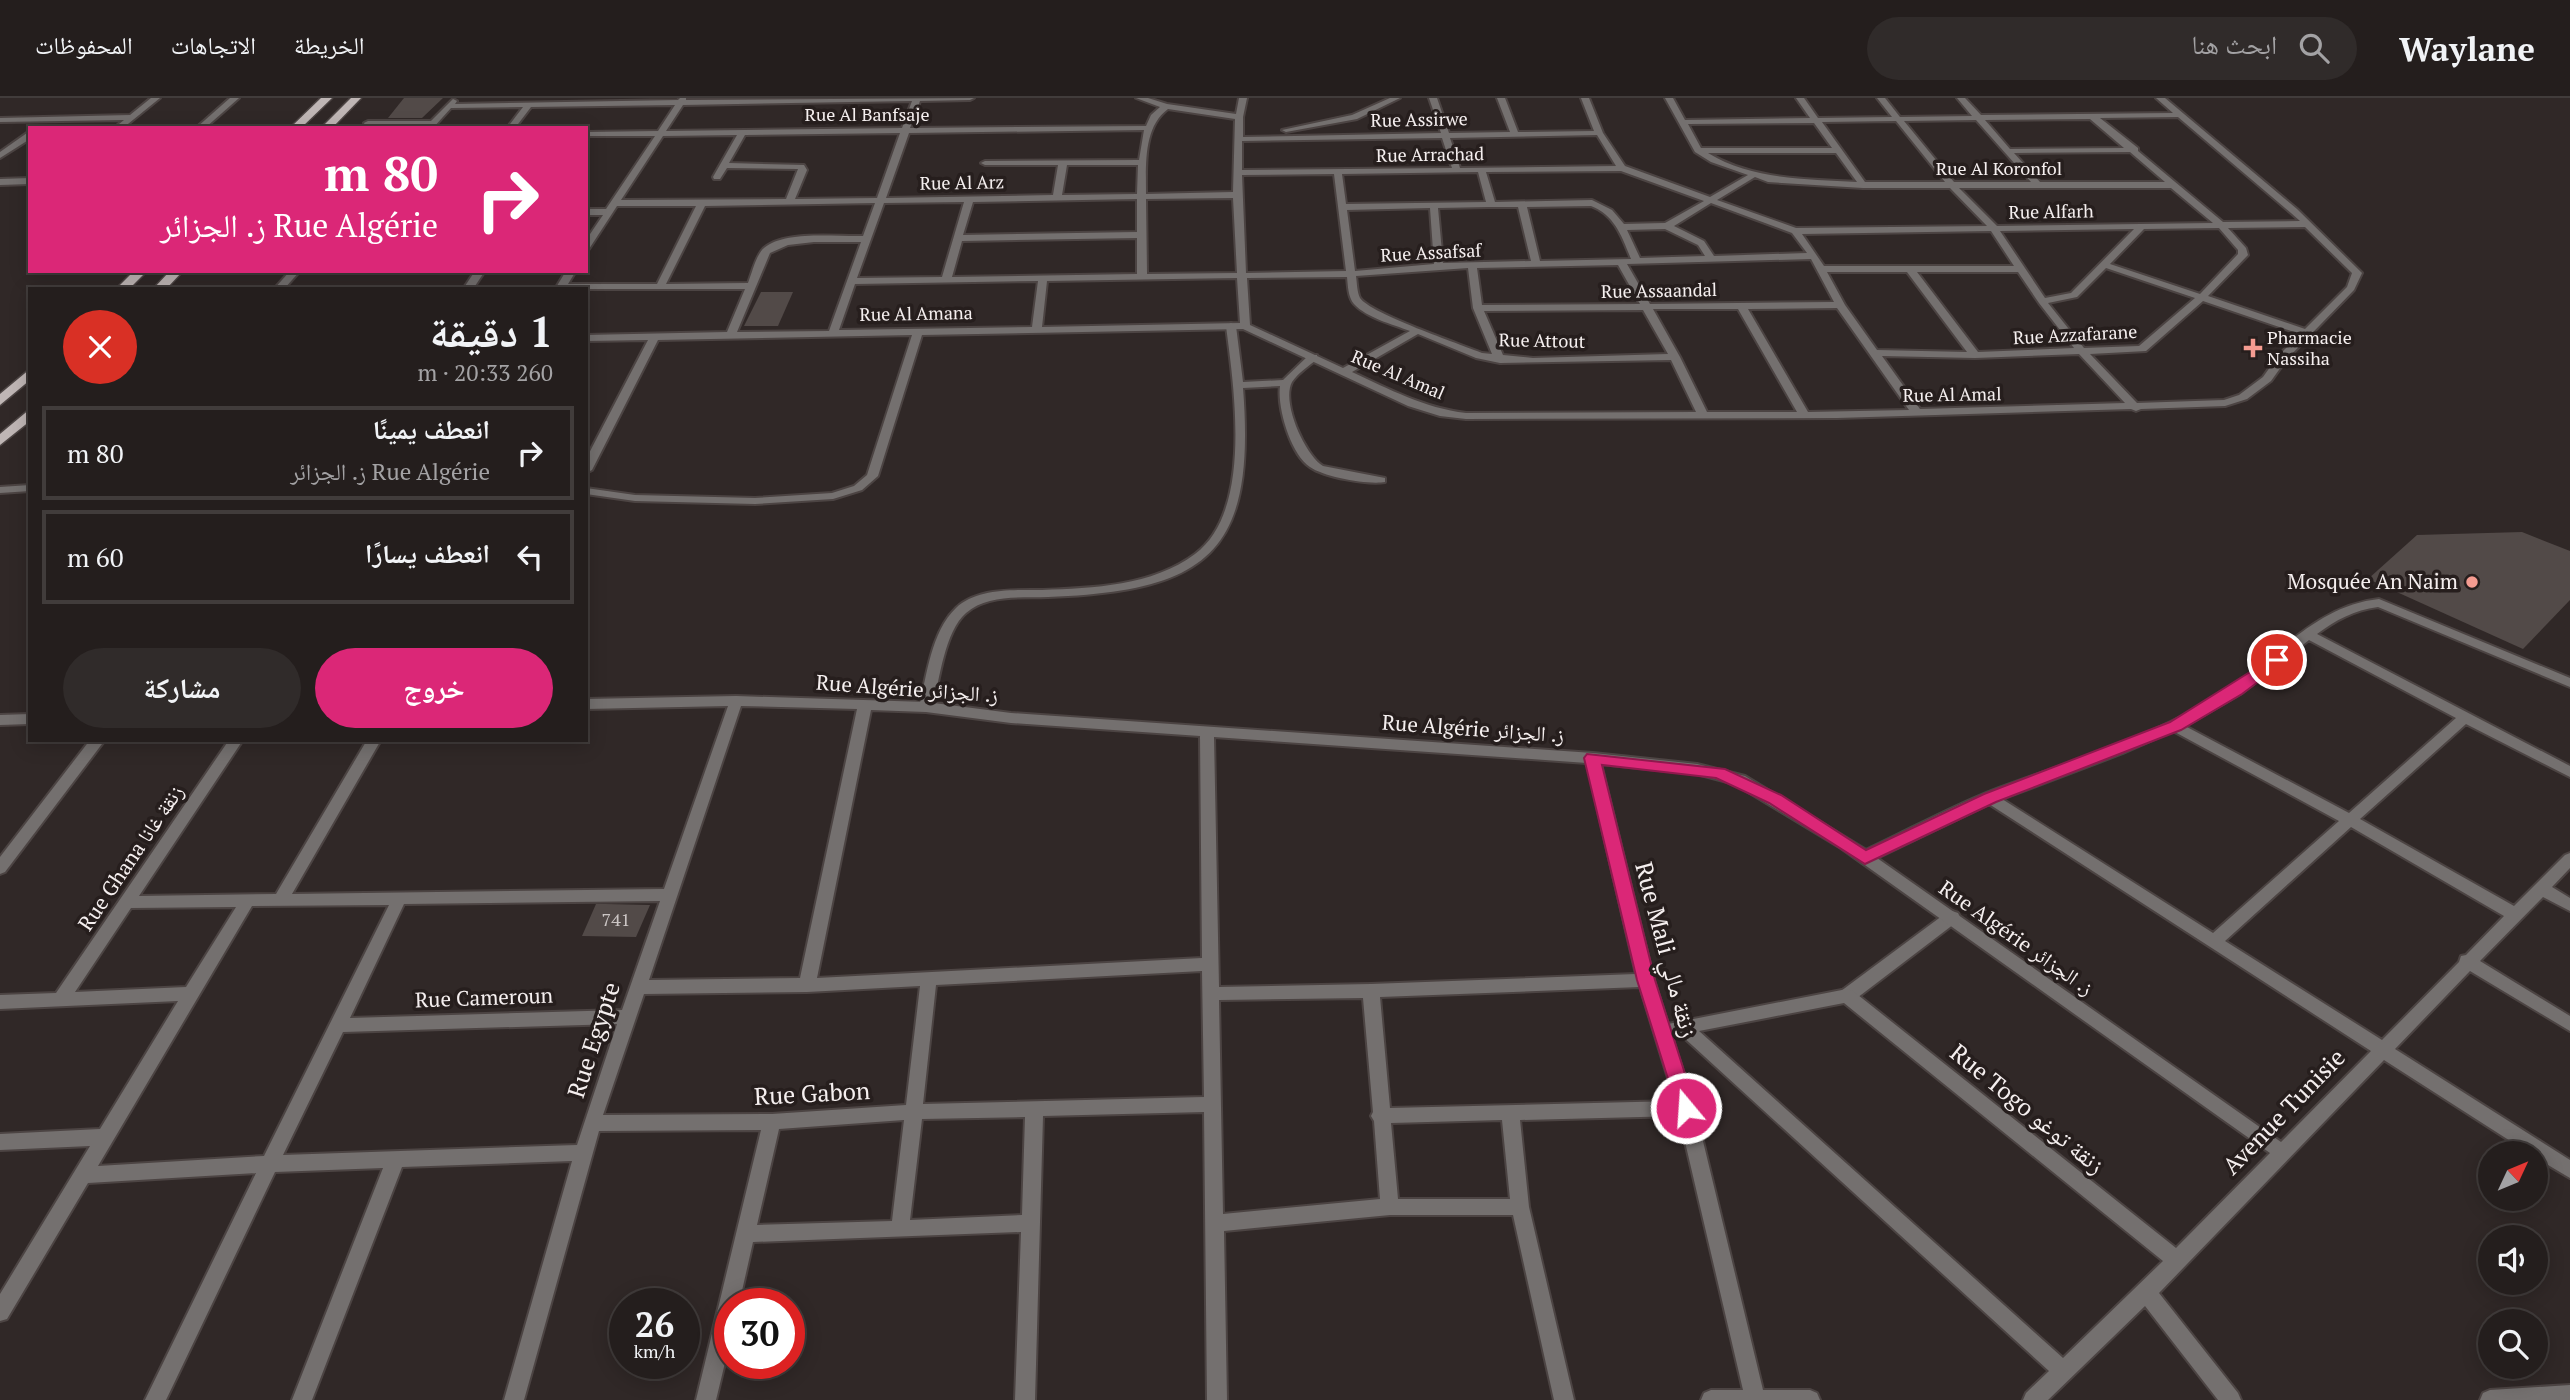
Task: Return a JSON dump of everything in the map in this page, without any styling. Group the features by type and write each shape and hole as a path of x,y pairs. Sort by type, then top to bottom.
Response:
{"main road":[{"path":"297,126 327,98"},
{"path":"328,126 356,98"},
{"path":"124,287 139,273"},
{"path":"161,287 175,273"},
{"path":"0,401 28,375"},
{"path":"0,442 28,415"}],"street":[{"path":"121,126 156,98"},
{"path":"202,126 235,98"},
{"path":"368,122 430,125 456,98"},
{"path":"449,106 682,100 970,98"},
{"path":"1140,98 1166,106 1238,117"},
{"path":"1243,98 1238,117 1237,195 1245,326"},
{"path":"1239,135 1334,122 1363,114 1396,98"},
{"path":"1433,98 1457,170"},
{"path":"1501,98 1514,133"},
{"path":"1585,98 1599,133 1622,168"},
{"path":"1669,98 1698,150 1839,151"},
{"path":"1800,98 1863,185"},
{"path":"1881,98 1952,185 1994,228 2042,301 2083,353 2136,408"},
{"path":"1961,98 2038,185"},
{"name":"Rue Al Amal","path":"1245,326 1412,404 1453,415 1917,413 2205,406 2243,397 2267,379 2351,288 2357,273 2307,224 2160,98"},
{"path":"833,333 916,99"},
{"path":"588,244 617,204 682,100"},
{"path":"513,126 529,105"},
{"path":"1142,277 1144,162 1149,128 1154,116 1166,106"},
{"path":"1681,122 2181,115"},
{"path":"0,120 132,117"},
{"name":"Rue Azzafarane","path":"1874,353 2083,353 2148,347 2244,253 2221,225 2093,117"},
{"path":"43,126 53,118"},
{"name":"Rue Al Banfsaje","path":"588,134 1149,128"},
{"path":"718,177 743,132"},
{"name":"Rue Assirwe","path":"1239,135 1599,133"},
{"path":"0,156 28,136"},
{"name":"Rue Al Koronfol","path":"1698,150 1714,160 1780,181 1863,185 2175,185"},
{"path":"2007,151 2135,150"},
{"path":"1058,197 1063,162"},
{"path":"985,163 1144,162"},
{"path":"724,165 793,164 801,167 803,170 789,202"},
{"name":"Rue Arrachad","path":"1239,173 1622,168 1795,231"},
{"path":"1481,170 1492,205"},
{"path":"1338,173 1349,274"},
{"path":"1667,226 1755,174"},
{"path":"0,182 28,181"},
{"name":"Rue Al Arz","path":"617,204 1237,195"},
{"path":"946,280 969,199"},
{"path":"660,287 702,203"},
{"path":"1341,207 1592,203 1609,210 1621,227 1637,261 1814,256"},
{"path":"1522,205 1536,264"},
{"path":"1434,207 1439,265"},
{"path":"588,212 611,212"},
{"name":"Rue Alfarh","path":"1795,231 2307,224"},
{"path":"1621,227 1667,226 1701,243 1711,258"},
{"path":"2042,301 2074,295 2142,226"},
{"path":"1795,231 1814,256 1840,305 1917,413"},
{"path":"957,238 1143,235"},
{"path":"731,335 766,251 792,241 866,239"},
{"name":"Rue Assafsaf","path":"1242,275 1349,274 1439,265 1637,261"},
{"path":"1621,262 1675,356 1703,415"},
{"path":"2105,265 2307,333"},
{"path":"1472,266 1478,308 1500,360"},
{"path":"1909,268 1975,355"},
{"path":"1819,269 2022,269"},
{"path":"281,287 293,273"},
{"name":"Rue Attout","path":"1349,274 1355,298 1375,313 1460,350 1500,360 1675,356"},
{"path":"851,281 1242,275"},
{"path":"1037,330 1043,278"},
{"path":"588,288 751,286"},
{"path":"1741,305 1804,414"},
{"name":"Rue Assaandal","path":"1478,308 1840,305"},
{"path":"926,707 953,620 962,609 976,601 1131,585 1170,573 1202,555 1222,532 1237,478 1238,385 1231,326"},
{"name":"Rue Al Amana","path":"588,338 1245,326"},
{"path":"588,491 635,498 755,501 833,496 859,488 872,476 918,332"},
{"path":"1344,372 1415,332"},
{"path":"588,466 654,337"},
{"path":"1313,356 1286,383 1283,395 1302,455 1313,465 1329,471 1381,480"},
{"path":"1238,385 1286,383"},
{"path":"0,490 28,488"},
{"path":"1865,857 1990,798 2175,726 2262,673 2307,634 2359,604 2379,603 2570,683"},
{"path":"2307,634 2463,719 2570,772"},
{"name":"Rue Algérie ز. الجزائر","path":"588,704 736,701 926,707 1011,718 1592,758 1719,773 1775,799 1865,857 2282,1153"},
{"name":"Rue Egypte","path":"514,1400 592,1124 736,701"},
{"path":"807,985 865,706"},
{"path":"0,720 28,719"},
{"path":"2214,941 2463,719"},
{"path":"2175,726 2350,820 2514,914"},
{"path":"1207,733 1217,1400"},
{"path":"0,868 96,742"},
{"name":"Rue Ghana زنقة غانا","path":"61,999 235,742"},
{"path":"281,899 373,742"},
{"name":"Rue Mali زنقة مالي","path":"1592,758 1646,980 1686,1108 1755,1398"},
{"path":"1990,798 2380,1051 2570,1170"},
{"name":"Avenue Tunisie","path":"2034,1400 2146,1292 2467,961 2570,859"},
{"path":"2540,888 2570,905"},
{"path":"127,902 670,895"},
{"path":"155,1400 340,1025 398,899"},
{"path":"0,1312 188,995 247,901"},
{"path":"1661,1032 1847,996 1952,917"},
{"path":"2467,961 2570,1024"},
{"path":"638,987 807,985 1212,964"},
{"path":"900,1229 929,979"},
{"path":"1211,994 1371,991 1646,980"},
{"path":"1371,991 1390,1207"},
{"path":"0,1002 188,995"},
{"name":"Rue Togo زنقة توغو","path":"1847,996 2176,1260"},
{"name":"Rue Cameroun","path":"340,1025 629,1017"},
{"path":"1683,1027 2063,1371"},
{"name":"Rue Gabon","path":"592,1124 772,1122 912,1112 1034,1111 1211,1104"},
{"path":"1380,1116 1686,1108"},
{"path":"1025,1400 1034,1111"},
{"path":"1510,1111 1520,1208 1563,1400"},
{"path":"706,1400 772,1122"},
{"path":"0,1142 106,1137"},
{"path":"82,1175 270,1164 584,1153"},
{"path":"302,1400 396,1160"},
{"path":"1214,1223 1390,1207 1520,1208"},
{"path":"746,1234 1030,1223"},
{"path":"2146,1292 2231,1400"},
{"path":"2490,1400 2570,1395"},
{"path":"1711,1400 1811,1400"}],"building":[{"path":"404,98 443,98 422,118 388,118"},
{"path":"761,292 793,292 778,326 744,326"},
{"name":"Mosquée An Naim","path":"2522,532 2570,551 2570,600 2523,649 2368,579 2417,535"},
{"path":"596,904 650,905 636,937 582,936"}],"place":[{"name":"Pharmacie Nassiha","path":"2253,348"},
{"name":"Mosquée An Naim","path":"2472,582"}],"route":[{"path":"1686,1108 1646,980 1592,758 1697,769 1740,780 1775,799 1865,857 1990,798 2175,726 2236,690 2277,660"}]}
